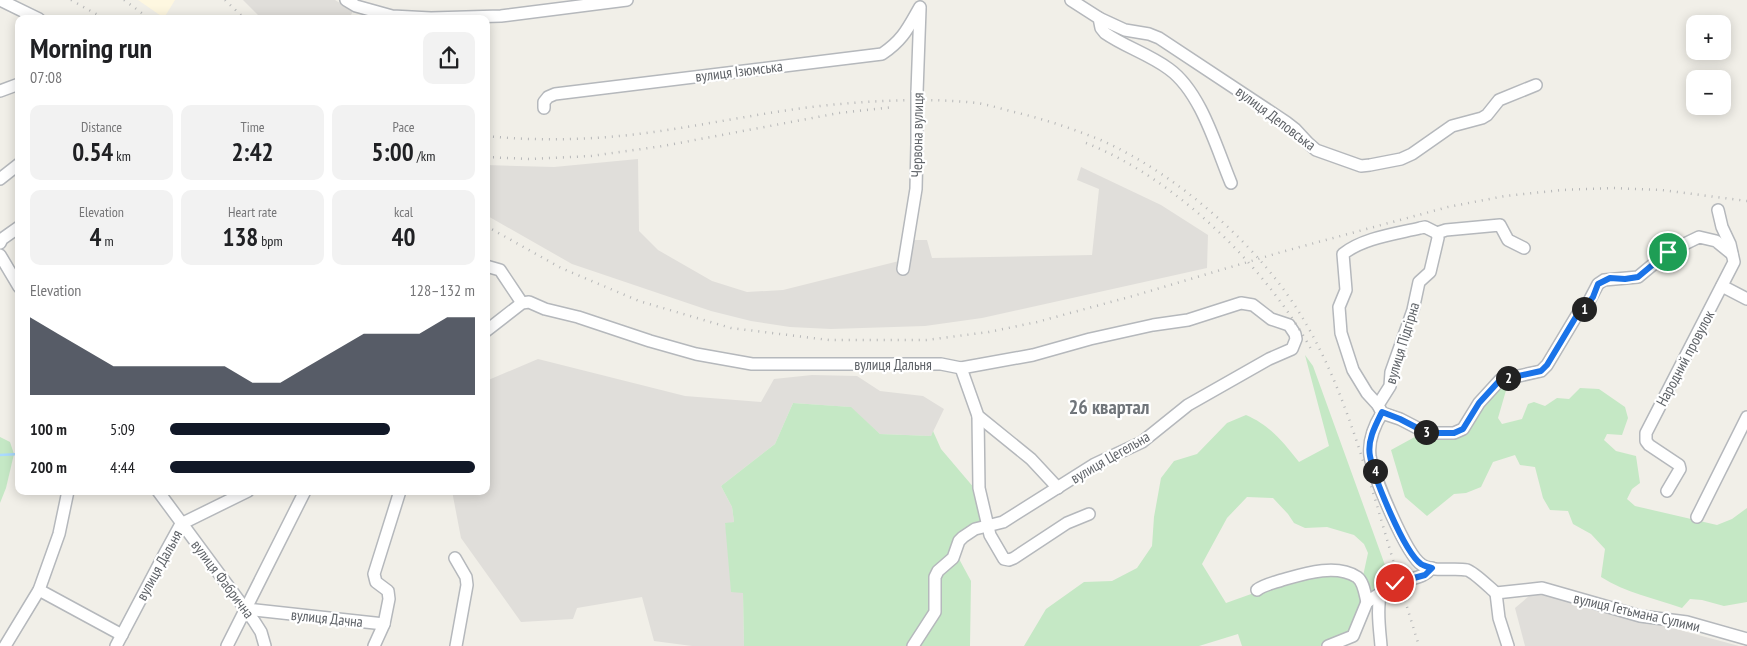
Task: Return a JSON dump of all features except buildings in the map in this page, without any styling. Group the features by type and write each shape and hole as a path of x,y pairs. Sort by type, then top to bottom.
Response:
{"street":[{"path":"0,0 31,15"},
{"path":"346,0 356,6 388,15"},
{"path":"490,16 627,0"},
{"name":"вулиця Деповська","path":"1072,0 1099,18 1125,30 1149,34 1159,38 1286,122 1316,150 1361,166 1401,159 1412,154 1452,126 1482,118 1499,100 1536,85"},
{"name":"Червона вулиця","path":"903,269 916,189 920,3"},
{"name":"вулиця Ізюмська","path":"544,108 544,102 554,94 882,54 896,45 908,28 920,3"},
{"name":"вулиця Деповська","path":"1099,18 1101,28 1105,33 1148,55 1180,78 1191,90 1232,183"},
{"path":"0,91 15,85"},
{"path":"0,179 15,167"},
{"path":"1718,210 1732,254"},
{"path":"1524,248 1508,240 1500,225 1446,230 1437,233 1425,227 1372,240 1351,248 1343,254 1346,290 1339,308 1341,333 1353,370 1380,409 1427,433 1454,433 1463,429 1479,403 1500,380 1541,371 1547,365 1577,315 1593,297 1598,284 1610,278 1625,279 1638,277 1668,252 1698,237 1716,241 1732,254"},
{"path":"0,243 2,239 15,230"},
{"name":"вулиця Підгірна","path":"1432,568 1422,565 1405,544 1389,509 1370,456 1370,444 1380,409 1390,386 1391,372 1413,310 1419,282 1430,272 1438,238 1437,233"},
{"name":"Народний провулок","path":"1667,491 1680,469 1679,465 1649,445 1646,441 1646,433 1734,262 1732,254"},
{"path":"0,256 15,280"},
{"path":"490,267 500,270 522,303 490,328"},
{"path":"1722,286 1747,299"},
{"name":"вулиця Дальня","path":"522,303 529,302 545,309 578,317 696,354 752,364 941,364 961,368 1033,355 1090,339 1153,325 1188,320 1241,303 1253,305 1271,319 1286,323 1296,334 1296,339"},
{"name":"вулиця Цегельна","path":"913,646 935,612 935,577 938,571 953,558 959,541 976,529 1003,522 1095,464 1142,442 1188,406 1269,359 1292,349 1296,339"},
{"path":"961,368 978,416 979,488 987,526 993,542 1004,559 1014,558 1067,523 1089,514"},
{"path":"978,416 1031,459 1058,488"},
{"path":"1697,517 1747,417"},
{"path":"6,646 39,590 59,534 67,495"},
{"name":"вулиця Фабрична","path":"161,495 246,609 261,632 265,646"},
{"name":"вулиця Дальня","path":"116,646 181,524 240,495"},
{"path":"227,646 303,495"},
{"path":"384,624 389,599 388,591 376,582 374,574 399,495"},
{"path":"455,558 466,577 467,585 456,646"},
{"path":"1328,646 1353,636 1367,602 1387,587 1425,575 1432,568 1468,570 1496,593 1499,618 1508,646"},
{"path":"1256,590 1306,573 1327,570 1344,572 1358,578 1362,584 1367,602"},
{"name":"вулиця Гетьмана Сулими","path":"1496,593 1542,588 1640,616 1687,622 1747,640"},
{"path":"39,590 122,635"},
{"path":"1381,593 1379,609 1381,646"},
{"name":"вулиця Дачна","path":"246,609 384,624 374,646"}],"shaded area":[{"path":"138,0 175,0 166,15 160,15"},
{"path":"243,0 335,0 353,11 351,15 258,15"},
{"path":"638,159 639,231 658,250 712,281 747,292 783,290 899,261 910,240 927,240 932,258 1092,255 1099,189 1077,180 1081,167 1161,205 1208,235 1207,268 982,318 925,326 831,329 790,327 751,321 711,311 572,264 490,217 490,165 554,167"},
{"path":"538,359 685,396 761,402 774,379 812,375 857,376 880,391 923,396 944,409 931,436 880,434 850,407 793,403 775,444 721,486 732,507 734,522 725,524 743,593 744,646 692,646 654,641 642,597 577,608 573,619 521,622 461,538 453,495 490,495 490,379"},
{"path":"1535,591 1739,646 1525,646 1515,608"}],"green space":[{"path":"1305,355 1313,366 1390,579 1376,584 1369,598 1363,576 1368,553 1364,544 1354,535 1327,527 1305,528 1294,523 1273,498 1247,497 1227,518 1202,564 1226,603 1270,586 1327,573 1356,580 1364,605 1350,634 1320,646 1242,646 1238,634 1199,646 1024,646 1046,609 1084,582 1112,581 1137,568 1152,546 1154,517 1161,478 1174,461 1197,454 1227,423 1246,415 1255,419 1276,435 1299,462 1329,446"},
{"path":"1500,384 1507,387 1498,418 1502,424 1522,419 1528,404 1534,402 1545,406 1557,398 1569,399 1580,388 1599,389 1625,407 1628,418 1622,435 1607,434 1604,440 1616,451 1636,456 1640,483 1632,489 1627,499 1635,506 1717,525 1732,519 1747,508 1747,602 1724,606 1690,599 1682,608 1630,591 1601,577 1605,549 1591,534 1573,524 1568,511 1550,510 1543,498 1535,467 1520,465 1515,455 1493,462 1481,487 1466,493 1454,494 1427,516 1405,497 1391,450 1422,433 1455,436"},
{"path":"793,403 851,407 880,434 931,436 933,431 941,449 975,489 981,522 959,537 958,557 971,581 970,646 744,646 743,593 731,592 725,523 734,522 732,507 721,486 775,444"},
{"path":"0,437 10,442 14,454 6,488 0,503"}],"waterway":[{"path":"0,455 15,454"}],"railway":[{"path":"71,0 98,15"},
{"path":"124,0 145,15"},
{"path":"225,0 241,15"},
{"path":"490,136 540,139 612,137 656,132 814,107 891,101 943,100 982,104 1036,118 1103,141 1132,156 1190,194 1217,217 1267,268 1305,322 1337,387 1354,433 1419,646"},
{"path":"490,157 530,159 591,156 663,146 839,113 894,107"},
{"path":"1086,143 1119,158 1152,178 1215,228 1269,287 1292,318 1311,349"},
{"path":"490,228 561,268 639,301 731,328 829,340 926,340 989,332 1037,322 1285,251 1448,207 1505,196 1562,190 1612,188 1662,190 1747,201"}],"district":[{"name":"26 квартал","path":"1109,407"}],"route":[{"path":"1395,583 1425,575 1432,568 1422,565 1405,544 1389,509 1370,456 1370,444 1374,427 1382,412 1427,433 1454,433 1463,429 1479,403 1500,380 1541,371 1547,365 1577,315 1593,297 1598,284 1610,278 1625,279 1638,277 1668,252"}]}
